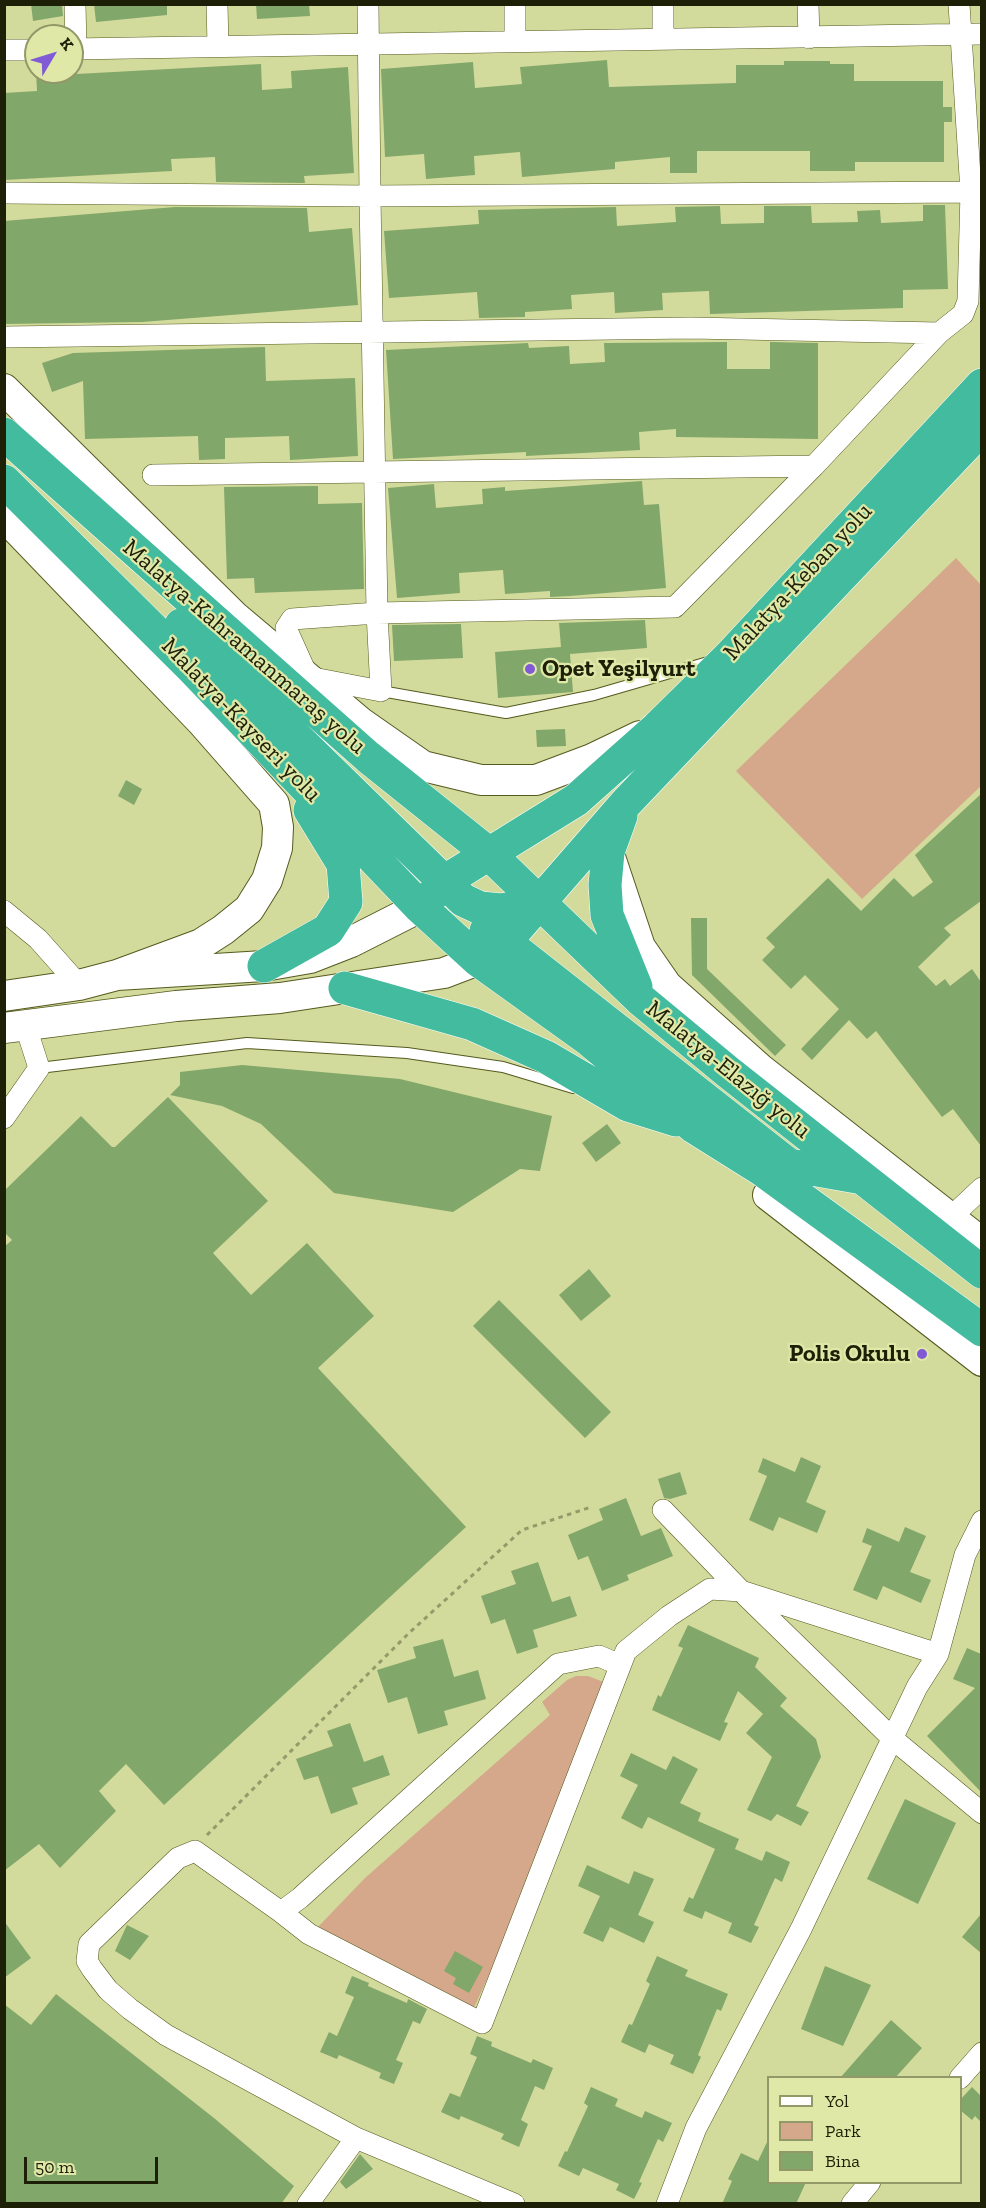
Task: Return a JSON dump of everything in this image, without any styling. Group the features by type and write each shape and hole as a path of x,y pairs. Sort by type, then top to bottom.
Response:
{"highway":[{"name":"Malatya-Keban yolu","path":"420,907 439,878 478,845 576,800 657,728 730,656 981,385"},
{"name":"Malatya-Keban yolu","path":"501,958 539,904 626,802 981,428"},
{"name":"Malatya-Kahramanmaraş yolu","path":"4,434 251,654 478,845"},
{"name":"Malatya-Kayseri yolu","path":"4,481 276,755 420,907 501,958"},
{"path":"53,529 109,553 463,900 480,908 501,910 539,904"},
{"path":"360,722 411,790"},
{"path":"264,966 328,930 346,902 343,864 276,755"},
{"path":"626,802 608,852 605,885 607,915 641,1000"},
{"name":"Malatya-Elazığ yolu","path":"478,845 641,1000 981,1272"},
{"path":"501,958 588,1039 694,1126 768,1195"},
{"path":"501,958 789,1164 861,1178"},
{"path":"345,988 472,1024 546,1057 628,1104 694,1126 761,1169 981,1330"}],"street":[{"path":"75,4 75,24"},
{"path":"217,4 218,46"},
{"path":"308,677 381,691 377,613 368,4"},
{"path":"515,4 515,40"},
{"path":"663,4 663,39"},
{"path":"808,4 809,38"},
{"path":"308,677 286,628 292,619 377,613 675,607 814,466 939,333 963,314 968,301 972,36 959,4"},
{"path":"84,49 515,40 972,36"},
{"path":"4,50 24,50"},
{"path":"4,193 370,196 971,192"},
{"path":"4,337 691,328 939,333"},
{"path":"4,389 234,616 360,722 423,766 481,780 536,780 592,759 657,728"},
{"path":"153,475 814,466"},
{"path":"4,516 202,722 274,804 278,827 277,848 267,880 249,909 201,944 117,975 79,985 4,996"},
{"path":"608,852 640,947 667,986 759,1068 981,1243"},
{"path":"117,975 264,966 310,958 341,946 420,907"},
{"path":"4,911 38,939 79,985"},
{"path":"4,1118 39,1068 15,1026 280,998 444,973 501,958"},
{"path":"949,1219 981,1188"},
{"path":"768,1195 981,1361"},
{"path":"663,1510 741,1591 893,1739 981,1813"},
{"path":"667,2204 696,2128 801,1929 917,1687 938,1654 965,1556 981,1521"},
{"path":"281,1912 300,1898 558,1664 599,1656 620,1665 626,1651 669,1616 710,1589 741,1591 938,1654"},
{"path":"514,2204 356,2138 166,2035 108,1990 87,1961 89,1944 117,1914 178,1858 195,1851 309,1934 482,2023 626,1651"},
{"path":"962,2076 981,2053"},
{"path":"308,2204 356,2138"},
{"path":"852,2204 868,2184"}],"lane":[{"path":"381,691 506,713 594,695 730,656"},
{"path":"39,1068 247,1043 395,1052 503,1067 628,1104"}],"path":[{"path":"195,1851 214,1825 409,1633 500,1548 522,1530 591,1507"}],"green space":[{"path":"956,558 981,585 981,786 862,899 736,771"},
{"path":"576,1676 588,1676 609,1684 615,1696 473,2010 316,1929 365,1878 550,1715 542,1702 567,1680"}],"building":[{"path":"31,4 62,4 63,16 33,21"},
{"path":"94,4 167,4 167,15 96,22"},
{"path":"256,4 309,4 310,16 257,19"},
{"path":"607,60 609,87 736,83 736,65 784,65 784,61 830,61 830,64 854,64 854,81 943,81 943,107 952,107 952,122 944,122 944,162 855,162 855,171 810,171 810,151 697,151 697,173 670,173 670,157 615,162 615,169 522,177 520,152 474,156 475,175 426,179 424,154 385,157 381,69 473,62 475,88 522,84 520,67"},
{"path":"261,64 262,90 292,88 291,71 348,67 354,173 304,176 305,183 216,182 215,157 171,159 172,171 4,180 4,93 37,91 37,84 84,84 84,74"},
{"path":"923,205 945,205 948,289 903,290 903,308 710,314 709,291 662,293 663,310 615,313 614,292 571,295 572,309 525,312 525,317 479,318 477,292 389,298 384,231 479,224 478,210 616,207 617,226 676,222 675,207 720,206 721,224 764,223 764,206 811,206 812,223 858,222 857,211 880,210 881,223 923,221"},
{"path":"175,207 307,208 309,232 352,228 358,305 142,322 4,324 4,221"},
{"path":"727,342 727,369 770,369 770,342 818,343 818,439 676,437 676,429 639,432 640,450 526,456 526,452 393,459 386,350 528,343 529,348 569,346 570,364 605,362 604,343"},
{"path":"265,347 266,381 355,378 358,456 290,460 289,436 225,438 225,459 199,460 198,436 85,439 83,381 52,392 42,363 73,353"},
{"path":"642,481 644,505 659,504 666,588 550,597 550,591 505,594 503,570 459,573 460,593 397,598 388,488 434,484 436,508 483,504 482,489 505,487 505,491"},
{"path":"318,486 318,504 362,503 364,589 255,593 254,578 227,579 224,487"},
{"path":"645,620 647,648 570,654 573,692 498,698 495,652 561,647 559,623"},
{"path":"461,624 463,658 394,661 392,625"},
{"path":"565,729 566,746 537,747 536,730"},
{"path":"126,780 142,789 134,805 118,796"},
{"path":"981,794 981,901 944,928 951,935 918,967 936,986 945,979 950,986 972,969 981,982 981,1146 953,1109 942,1117 876,1031 867,1039 849,1020 812,1060 801,1049 839,1009 805,975 791,989 762,960 775,947 766,938 828,878 861,911 894,878 913,897 933,882 915,855"},
{"path":"691,918 707,918 707,969 786,1045 775,1056 692,975"},
{"path":"242,1065 400,1079 552,1116 540,1171 520,1169 453,1212 334,1193 261,1124 222,1106 170,1095 180,1085 180,1072"},
{"path":"168,1097 268,1201 213,1253 251,1295 307,1243 374,1316 318,1368 466,1527 164,1805 126,1764 99,1791 116,1811 60,1868 39,1844 4,1871 4,1247 12,1240 4,1232 4,1191 81,1116 112,1147 115,1147"},
{"path":"607,1124 621,1143 596,1162 582,1143"},
{"path":"589,1269 611,1296 581,1321 559,1295"},
{"path":"499,1300 611,1412 585,1438 473,1326"},
{"path":"801,1457 821,1466 806,1502 826,1511 817,1533 779,1517 773,1531 749,1520 767,1476 758,1472 763,1458 795,1472"},
{"path":"680,1472 687,1494 670,1499 664,1498 658,1479"},
{"path":"626,1498 641,1536 661,1528 673,1556 627,1575 629,1580 602,1591 588,1556 578,1560 568,1535 603,1520 599,1509"},
{"path":"905,1527 926,1536 910,1572 931,1580 921,1603 883,1586 877,1600 853,1590 872,1546 862,1542 867,1528 899,1542"},
{"path":"538,1562 552,1602 570,1596 577,1616 533,1630 538,1647 517,1654 505,1619 491,1624 481,1596 516,1584 511,1571"},
{"path":"688,1625 759,1658 755,1667 787,1698 780,1706 816,1739 821,1757 796,1806 809,1812 801,1826 777,1814 771,1821 747,1810 772,1757 746,1733 763,1714 738,1691 724,1722 728,1723 720,1741 652,1710 658,1695 661,1697 683,1648 678,1646"},
{"path":"443,1639 454,1677 478,1670 486,1699 444,1711 448,1725 418,1734 407,1697 388,1703 377,1670 416,1658 413,1647"},
{"path":"967,1648 981,1654 981,1792 927,1736 975,1688 953,1679"},
{"path":"350,1723 364,1762 383,1755 390,1775 352,1788 358,1804 331,1814 318,1776 304,1780 296,1759 333,1746 327,1731"},
{"path":"631,1753 666,1770 673,1756 698,1769 680,1803 701,1813 698,1821 739,1839 735,1849 762,1861 766,1851 790,1862 782,1882 775,1878 754,1925 759,1927 751,1943 728,1933 732,1923 705,1911 702,1919 683,1911 689,1897 693,1899 715,1849 648,1817 642,1829 621,1818 638,1785 620,1776"},
{"path":"905,1799 956,1823 918,1904 867,1879"},
{"path":"587,1865 629,1884 634,1871 654,1879 638,1915 654,1922 644,1943 610,1927 603,1942 583,1933 600,1896 578,1886"},
{"path":"981,1914 981,1953 962,1937"},
{"path":"4,1921 31,1958 4,1978"},
{"path":"127,1925 149,1936 130,1960 115,1951"},
{"path":"455,1951 483,1967 469,1993 453,1984 456,1978 444,1971"},
{"path":"657,1956 688,1970 685,1976 728,1994 721,2011 717,2009 698,2055 701,2057 693,2074 670,2064 674,2055 649,2044 645,2053 621,2042 629,2024 632,2025 650,1984 646,1981"},
{"path":"825,1966 871,1985 843,2046 801,2029"},
{"path":"352,1976 369,1983 368,1986 407,2003 408,1999 427,2009 420,2024 413,2021 396,2060 403,2063 394,2084 379,2078 381,2073 339,2055 337,2059 320,2052 329,2032 337,2036 354,1997 345,1993"},
{"path":"56,1994 214,2118 294,2186 281,2204 4,2204 4,2004 31,2025"},
{"path":"891,2020 922,2048 897,2076 842,2076"},
{"path":"477,2036 492,2042 491,2046 531,2063 533,2059 553,2068 544,2090 535,2086 521,2120 528,2124 519,2147 501,2139 504,2134 461,2116 459,2120 441,2112 450,2093 460,2097 477,2057 470,2054"},
{"path":"591,2087 618,2099 615,2106 642,2118 645,2111 672,2123 663,2142 658,2139 634,2199 616,2190 619,2184 583,2168 579,2176 558,2166 588,2106 584,2103"},
{"path":"972,2087 981,2096 981,2122 975,2116 972,2120 962,2112 962,2098"},
{"path":"767,2142 767,2184 805,2184 796,2204 722,2204 732,2181 728,2179 741,2153 758,2161"},
{"path":"360,2154 373,2169 346,2189 340,2182"}],"place":[{"name":"Opet Yeşilyurt","path":"530,669"},
{"name":"Polis Okulu","path":"922,1354"}]}
